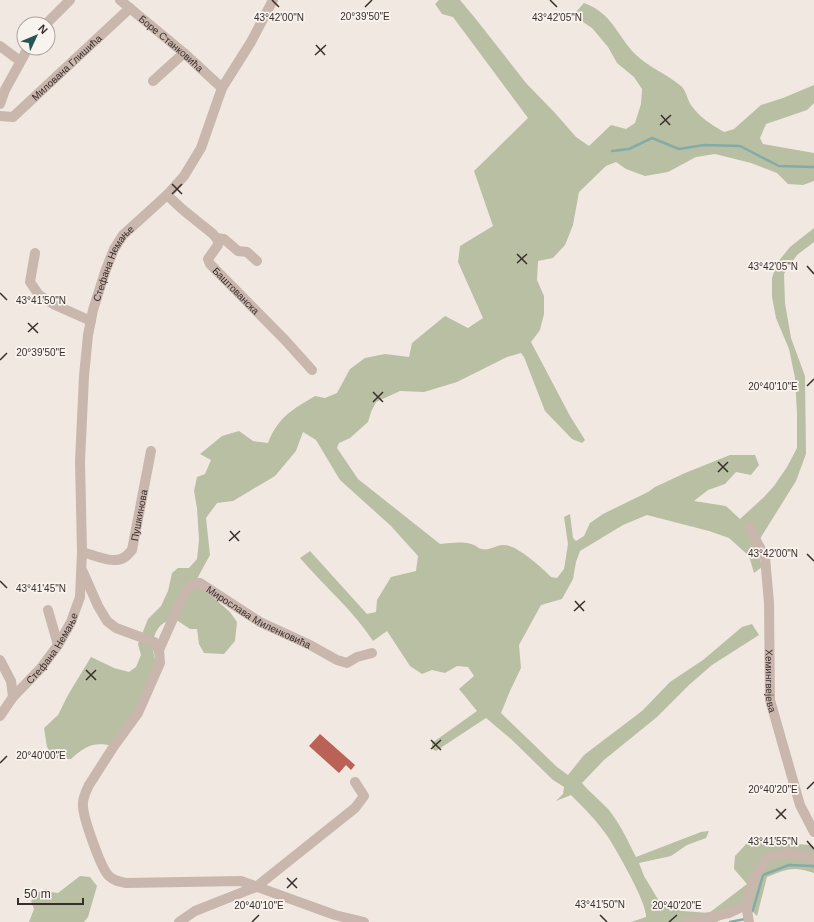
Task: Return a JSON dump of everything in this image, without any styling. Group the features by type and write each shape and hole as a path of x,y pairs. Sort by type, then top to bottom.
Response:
{"street":[{"name":"Боре Станковића","path":"120,0 184,53 222,88"},
{"name":"Стефана Немање","path":"0,716 13,697 41,668 58,645 71,622 80,597 82,571 80,502 82,416 88,341 97,297 114,249 123,234 168,195 184,176 201,148 222,88 251,42 273,0"},
{"path":"53,16 66,1"},
{"name":"Милована Глишића","path":"0,116 13,117 130,8"},
{"path":"0,46 20,61"},
{"path":"153,81 184,53"},
{"path":"0,104 4,90 23,56"},
{"path":"168,195 216,238 224,239 238,251 247,252 257,261"},
{"name":"Баштованска","path":"216,238 218,240 218,245 208,259 210,264 286,340 312,370"},
{"path":"35,253 30,282 39,295 55,305 91,322"},
{"name":"Пушкинова","path":"82,552 110,560 119,560 126,557 132,550 151,451"},
{"name":"Хемингвејева","path":"749,527 765,558 769,603 770,700 800,805 814,832"},
{"name":"Стефана Немање","path":"82,571 98,606 107,621 116,628 154,642 159,650"},
{"name":"Мирослава Миленковића","path":"364,922 335,915 241,881 126,883 116,881 109,876 102,866 86,818 83,801 86,790 114,746 138,714 160,663 159,650 183,596 191,585 200,583 260,622 310,645 337,660 347,663 357,657 372,653"},
{"path":"48,610 58,645"},
{"path":"0,660 11,681 13,697"},
{"path":"179,922 195,911 256,887 355,808 364,796 355,782"},
{"path":"749,922 746,905 755,878 767,858 788,853 814,858"},
{"path":"687,922 728,913 746,905"}],"green space":[{"path":"439,0 460,0 526,83 576,137 589,146 611,125 626,129 635,123 641,104 642,89 634,77 617,63 608,47 592,28 580,20 576,12 584,3 601,12 640,59 681,86 691,105 698,113 710,124 724,132 734,129 761,105 783,98 814,85 814,103 807,110 766,124 760,138 763,144 814,153 814,181 803,185 788,184 777,173 751,163 715,154 696,157 668,172 645,176 626,169 616,162 606,166 579,192 573,225 565,245 553,258 538,261 537,280 544,296 544,314 540,330 531,342 570,416 585,440 582,443 572,439 545,411 524,357 521,353 507,357 457,382 424,392 400,391 376,402 368,422 350,438 339,443 337,448 358,479 440,544 466,543 474,545 480,549 490,549 500,545 515,548 542,568 551,577 557,578 564,569 568,544 564,517 570,514 573,538 576,541 584,536 590,523 603,514 648,492 655,487 730,455 755,455 759,465 751,475 736,472 725,484 708,490 694,501 726,506 740,519 774,486 787,467 797,448 795,378 789,349 776,318 772,297 772,278 777,263 790,247 814,228 814,242 797,255 784,274 785,303 791,338 805,376 806,454 796,481 756,545 762,567 754,573 749,556 729,538 709,531 647,515 623,525 580,551 576,562 573,579 562,599 541,605 519,645 521,668 501,713 557,767 568,775 584,755 642,711 670,682 703,660 742,627 752,624 759,635 712,665 689,685 657,717 604,760 582,783 606,806 613,815 636,857 701,832 709,831 706,838 687,845 671,856 639,863 644,876 662,906 682,911 709,913 747,884 734,869 735,856 749,841 765,837 779,843 811,845 814,848 814,873 790,869 767,877 757,916 746,905 717,922 631,922 646,917 645,910 631,877 608,837 586,810 571,795 556,801 563,794 564,787 553,780 511,739 486,718 436,751 432,749 432,743 477,711 459,689 474,676 468,667 457,666 445,673 432,670 422,674 410,666 387,631 373,641 357,619 300,558 310,551 367,614 376,612 377,600 391,577 416,571 418,556 391,526 340,480 316,440 303,432 296,451 275,476 233,501 217,503 206,518 210,555 198,577 200,586 230,612 237,622 235,641 224,654 204,653 199,644 197,629 190,629 175,619 164,623 157,630 153,641 158,670 114,746 101,744 91,746 82,750 71,759 54,758 47,747 44,728 58,715 91,657 114,668 129,672 136,667 141,655 138,644 148,619 161,606 168,591 172,573 178,568 189,568 197,559 199,540 197,508 194,491 197,477 205,474 211,460 200,454 222,436 239,431 253,441 268,443 281,420 293,410 315,396 325,398 337,393 350,369 365,358 385,354 409,357 412,343 445,316 468,328 483,318 458,262 460,246 493,226 474,171 528,118 453,17 442,14 435,4"},
{"path":"80,876 90,877 97,886 88,917 84,922 29,922 34,909 31,901 39,892 46,889 51,892 58,893"}],"building":[{"path":"320,734 355,765 351,770 346,765 339,773 309,746"}],"waterway":[{"path":"612,151 629,149 652,138 679,149 704,145 740,146 779,166 814,167"},
{"path":"751,912 753,910 763,875 789,865 814,866"},
{"path":"730,922 745,919"}]}
